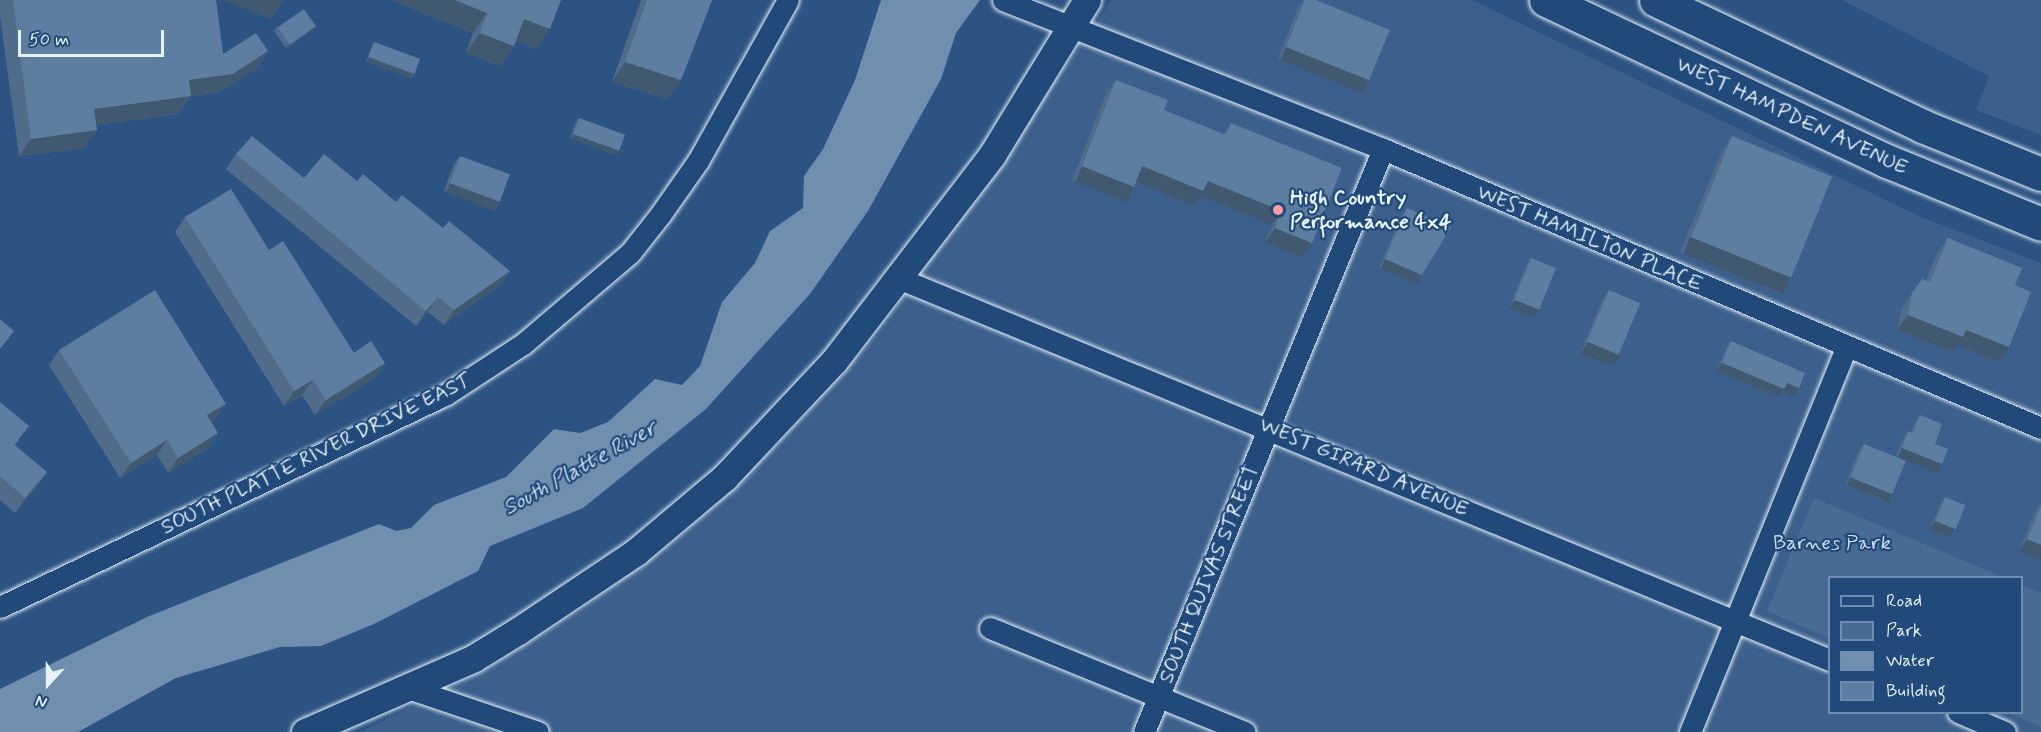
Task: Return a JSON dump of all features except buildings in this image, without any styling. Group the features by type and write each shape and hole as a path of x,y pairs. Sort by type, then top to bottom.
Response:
{"highway":[{"name":"WEST HAMPDEN AVENUE","path":"1546,0 1887,161 2041,224"},
{"path":"1656,0 1922,126 2041,174"}],"street":[{"name":"SOUTH PLATTE RIVER DRIVE EAST","path":"0,607 445,395 523,344 630,253 660,215 788,0"},
{"name":"WEST HAMILTON PLACE","path":"1004,0 1383,149 1846,348 2041,428"},
{"path":"305,732 474,658 555,608 678,520 801,398 898,278 992,155 1087,0"},
{"name":"SOUTH QUIVAS STREET","path":"1144,732 1383,149"},
{"name":"WEST GIRARD AVENUE","path":"898,278 1269,428 1828,659"},
{"path":"1690,732 1846,348"},
{"path":"990,628 1245,732"},
{"path":"408,688 538,732"},
{"path":"1963,714 2005,732"}],"shaded area":[{"path":"1112,0 1472,0 1921,217 2041,263 2041,732 360,732 483,671 576,614 676,540 775,447 878,335"},
{"path":"1842,0 2041,0 2041,135 1976,110 1989,76"}],"green space":[{"name":"Barnes Park","path":"1814,498 2001,576 1828,576 1828,638 1767,611"},
{"path":"2023,585 2041,593 2041,727 2009,714 2023,714"}],"water":[{"name":"South Platte River","path":"881,0 980,0 956,33 941,79 868,211 810,294 706,409 583,508 490,546 478,571 374,624 321,646 280,647 176,678 78,732 0,732 0,689 147,617 379,524 396,531 411,528 434,505 506,477 554,429 580,433 608,422 655,379 682,385 700,366 722,302 755,263 770,231 803,208 804,176 823,149 855,80"}],"place":[{"name":"High Country Performance 4x4","path":"1278,210"}]}
